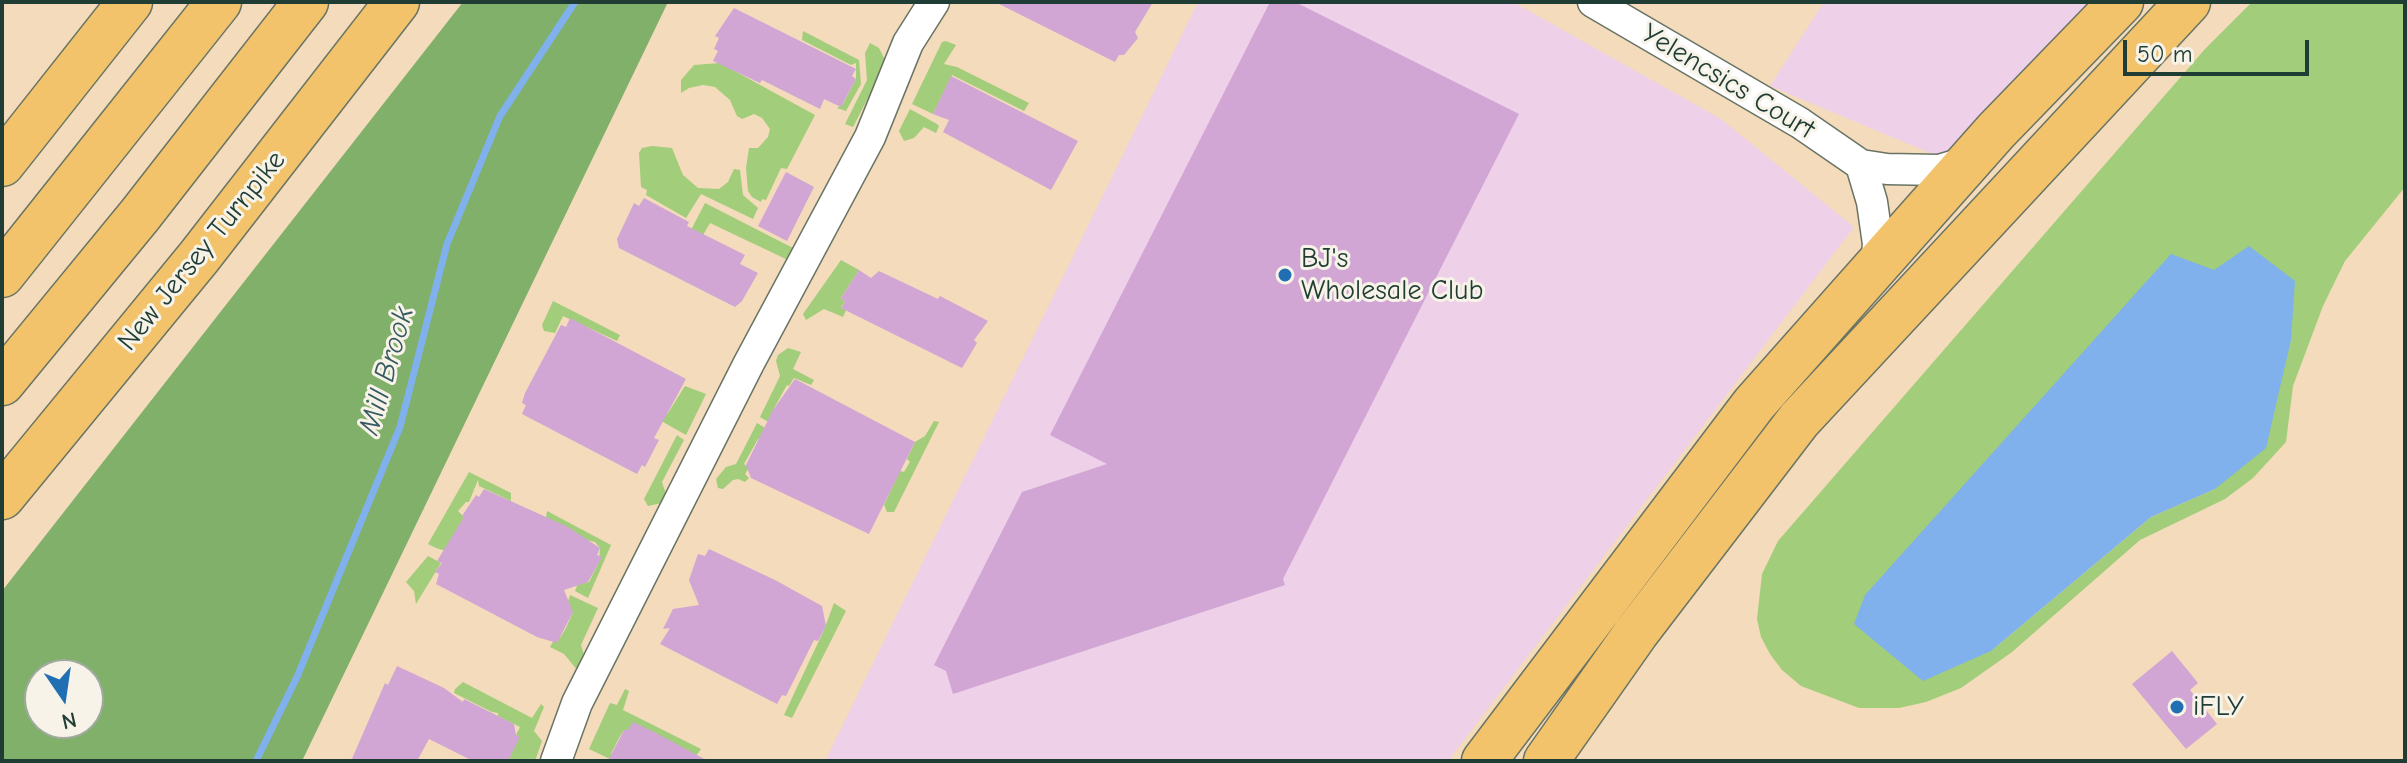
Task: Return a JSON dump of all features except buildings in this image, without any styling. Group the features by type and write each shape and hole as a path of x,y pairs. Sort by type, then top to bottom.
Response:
{"highway":[{"path":"2,164 130,2"},
{"path":"2,275 219,2"},
{"path":"2,383 140,215 306,2"},
{"name":"New Jersey Turnpike","path":"2,497 199,257 397,2"},
{"path":"1484,761 1754,404 1969,161 2121,2"},
{"path":"1546,761 1636,633 1799,420 2188,2"}],"street":[{"path":"556,761 577,703 749,363 870,137 908,43 934,2"},
{"name":"Yelencsics Court","path":"1593,2 1800,123 1861,165 1939,170 1969,161"},
{"path":"1861,165 1872,202 1878,244 1876,266"}],"shaded area":[{"path":"1198,2 1513,2 1721,119 1854,227 1448,761 825,761"},
{"path":"1824,2 2103,2 1942,158 1770,86"}],"green space":[{"path":"463,2 668,2 302,761 2,761 2,591"},
{"path":"2252,2 2405,2 2405,187 2345,261 2323,306 2293,386 2286,442 2253,478 2225,499 2140,540 2012,652 1961,688 1926,702 1899,708 1859,708 1801,686 1782,670 1770,654 1761,637 1757,619 1762,574 1778,541 2205,49","holes":["2291,340 2215,489 2151,517 1991,651"]},
{"path":"803,31 859,60 861,84 846,111 837,108 843,104 856,79 856,63 851,65 802,40"},
{"path":"942,42 956,45 944,64 957,67 1029,103 1024,111 952,75 933,114 912,104"},
{"path":"870,43 879,48 886,62 886,72 853,127 845,124 867,80 865,53"},
{"path":"720,63 815,115 787,169 781,168 766,200 762,199 761,202 748,191 746,168 749,148 758,148 768,137 770,129 762,118 754,114 742,119 737,116 730,100 715,87 703,85 681,93 681,80 694,65"},
{"path":"910,109 937,124 936,133 924,127 914,138 904,141 899,131"},
{"path":"642,148 672,148 683,175 698,188 719,189 728,182 734,169 740,170 743,195 758,208 753,219 701,194 686,218 646,195 647,190 641,187 639,153"},
{"path":"705,203 793,248 788,260 710,223 703,235 691,230"},
{"path":"841,260 859,270 841,298 845,302 841,307 846,310 843,317 824,309 806,320 803,314"},
{"path":"553,301 620,335 617,341 563,316 555,333 544,331 542,325"},
{"path":"788,348 801,352 793,369 814,380 811,385 794,378 787,385 773,410 780,429 760,417 780,376 776,361 778,355"},
{"path":"685,386 706,394 686,435 656,418 668,413"},
{"path":"934,421 939,422 894,512 887,512 884,505 900,471 904,472 910,462 907,459 915,442 925,436"},
{"path":"757,423 772,432 758,439 744,464 749,468 745,474 749,478 745,482 733,480 723,489 718,488 716,479 726,467 736,464"},
{"path":"677,435 684,440 662,482 667,497 662,503 648,506 644,499"},
{"path":"469,472 511,493 511,501 479,486 478,480 469,502 458,511 464,517 446,551 428,544"},
{"path":"547,511 611,545 588,598 575,591 579,581 589,582 599,562 600,548 595,542 546,518"},
{"path":"428,556 441,563 416,604 414,591 406,582"},
{"path":"570,595 598,608 581,645 585,658 578,671 564,654 550,647 560,629 560,638 573,612 567,605"},
{"path":"834,603 846,611 792,718 784,715 824,630"},
{"path":"463,682 532,718 541,704 544,707 534,731 542,741 535,761 508,761 520,727 454,693"},
{"path":"625,689 629,691 623,710 701,749 696,756 628,730 624,730 611,754 614,761 589,749 610,703 617,705"}],"water":[{"path":"2249,246 2295,281 2291,340 2266,448 2215,489 2151,517 1991,651 1923,681 1854,624 1865,595 2171,254 2214,270"}],"waterway":[{"name":"Mill Brook","path":"256,761 297,677 400,427 447,244 500,116 575,2"}],"place":[{"name":"BJ's Wholesale Club","path":"1285,275"},
{"name":"iFLY","path":"2177,707"}]}
